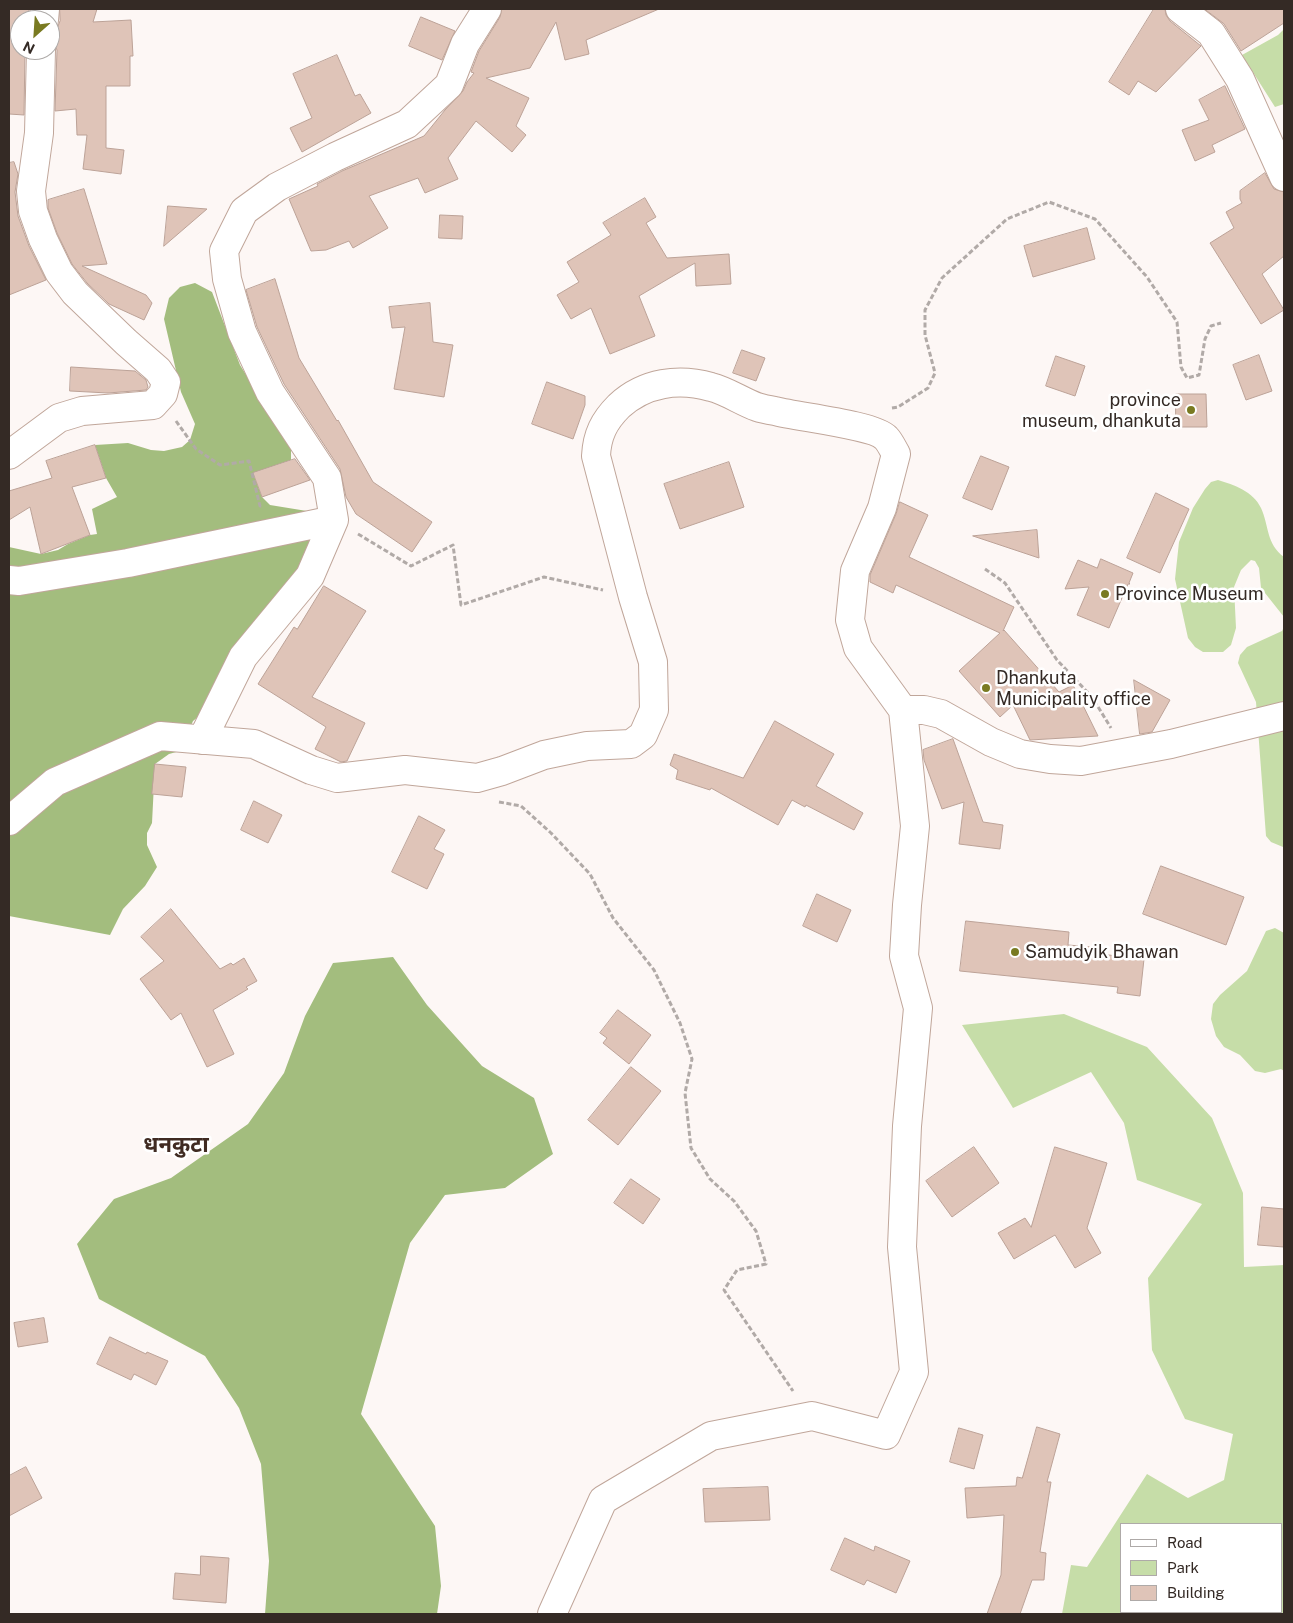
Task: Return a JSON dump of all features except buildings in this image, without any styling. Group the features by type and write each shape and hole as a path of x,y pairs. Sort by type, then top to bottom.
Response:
{"street":[{"path":"202,740 243,657 310,576 334,520 327,478 270,392 242,332 227,279 224,251 244,211 277,187 335,157 407,124 449,85 465,44 487,9"},
{"path":"1180,9 1211,33 1240,79 1284,177"},
{"path":"9,455 59,418 82,410 153,405 162,394 166,382 158,370 75,293 59,272 43,239 34,211 31,191 39,133 41,60"},
{"path":"9,821 55,782 160,736 254,744 311,770 337,778 405,770 477,778 502,772 544,754 587,746 631,744 643,735 654,710 653,662 633,597 596,456 597,441 605,424 617,409 629,397 649,386 683,382 712,387 757,407 863,428 885,436 896,454 882,508 855,571 850,620 858,648 903,710 915,826 904,956 918,1008 907,1126 902,1247 914,1372 886,1434 812,1416 711,1436 603,1500 552,1614"},
{"path":"9,580 19,581 128,563 334,520"},
{"path":"903,710 924,710 941,714 991,742 1020,754 1050,759 1081,761 1130,753 1284,716"}],"path":[{"path":"888,409 898,407 928,388 935,373 925,334 925,310 942,278 1007,219 1049,202 1095,219 1147,277 1177,322 1181,367 1187,378 1199,374 1205,339 1211,326 1221,323"},
{"path":"153,405 179,423 196,449 220,465 249,461 260,506 270,505"},
{"path":"334,520 411,566 453,545 461,605 544,577 633,597"},
{"path":"985,569 1005,583 1057,660 1092,697 1105,719 1130,753"},
{"path":"477,778 482,800 521,806 551,833 590,874 613,918 654,970 680,1023 692,1060 685,1093 690,1148 710,1179 734,1201 756,1231 766,1264 737,1270 724,1290 771,1360 812,1416"}],"green space":[{"path":"1284,29 1284,104 1275,107 1242,55 1278,35"},
{"path":"195,283 212,292 240,365 291,447 291,460 253,473 262,497 270,505 313,512 312,536 300,563 302,575 211,706 193,721 180,751 169,754 155,764 152,823 147,833 147,845 157,867 145,886 123,909 110,935 9,916 9,547 41,554 58,550 68,544 97,534 92,509 117,497 106,478 95,445 128,443 151,450 164,451 182,447 190,440 195,424 181,392 164,319 169,298 180,287"},
{"path":"1218,480 1248,493 1258,502 1264,514 1271,540 1278,552 1284,557 1284,617 1261,588 1259,568 1255,561 1251,560 1241,570 1234,587 1236,628 1231,645 1223,652 1203,652 1195,647 1188,638 1175,579 1179,542 1193,508 1211,482"},
{"path":"1284,627 1283,847 1271,842 1266,836 1256,702 1238,663 1240,655 1247,647 1282,631"},
{"path":"1275,928 1284,933 1284,1071 1281,1069 1265,1073 1255,1071 1240,1055 1224,1047 1216,1036 1211,1019 1213,1004 1220,995 1247,971 1266,931"},
{"path":"393,957 427,1005 482,1066 534,1098 553,1154 505,1188 445,1195 410,1243 361,1414 435,1526 441,1586 437,1614 265,1614 269,1561 261,1464 239,1408 205,1356 99,1299 77,1244 114,1199 171,1178 248,1124 284,1073 305,1016 333,963"},
{"path":"1064,1014 1147,1047 1212,1118 1243,1193 1244,1267 1284,1265 1284,1614 1062,1614 1071,1565 1087,1567 1147,1474 1188,1498 1224,1480 1233,1434 1185,1419 1152,1350 1148,1278 1202,1204 1137,1180 1124,1123 1091,1072 1013,1108 962,1025"}],"place":[{"name":"province museum, dhankuta","path":"1191,410"},
{"name":"Province Museum","path":"1105,594"},
{"name":"Dhankuta Municipality office","path":"986,688"},
{"name":"Samudyik Bhawan","path":"1015,952"}],"district":[{"name":"धनकुटा","path":"176,1145"}]}
